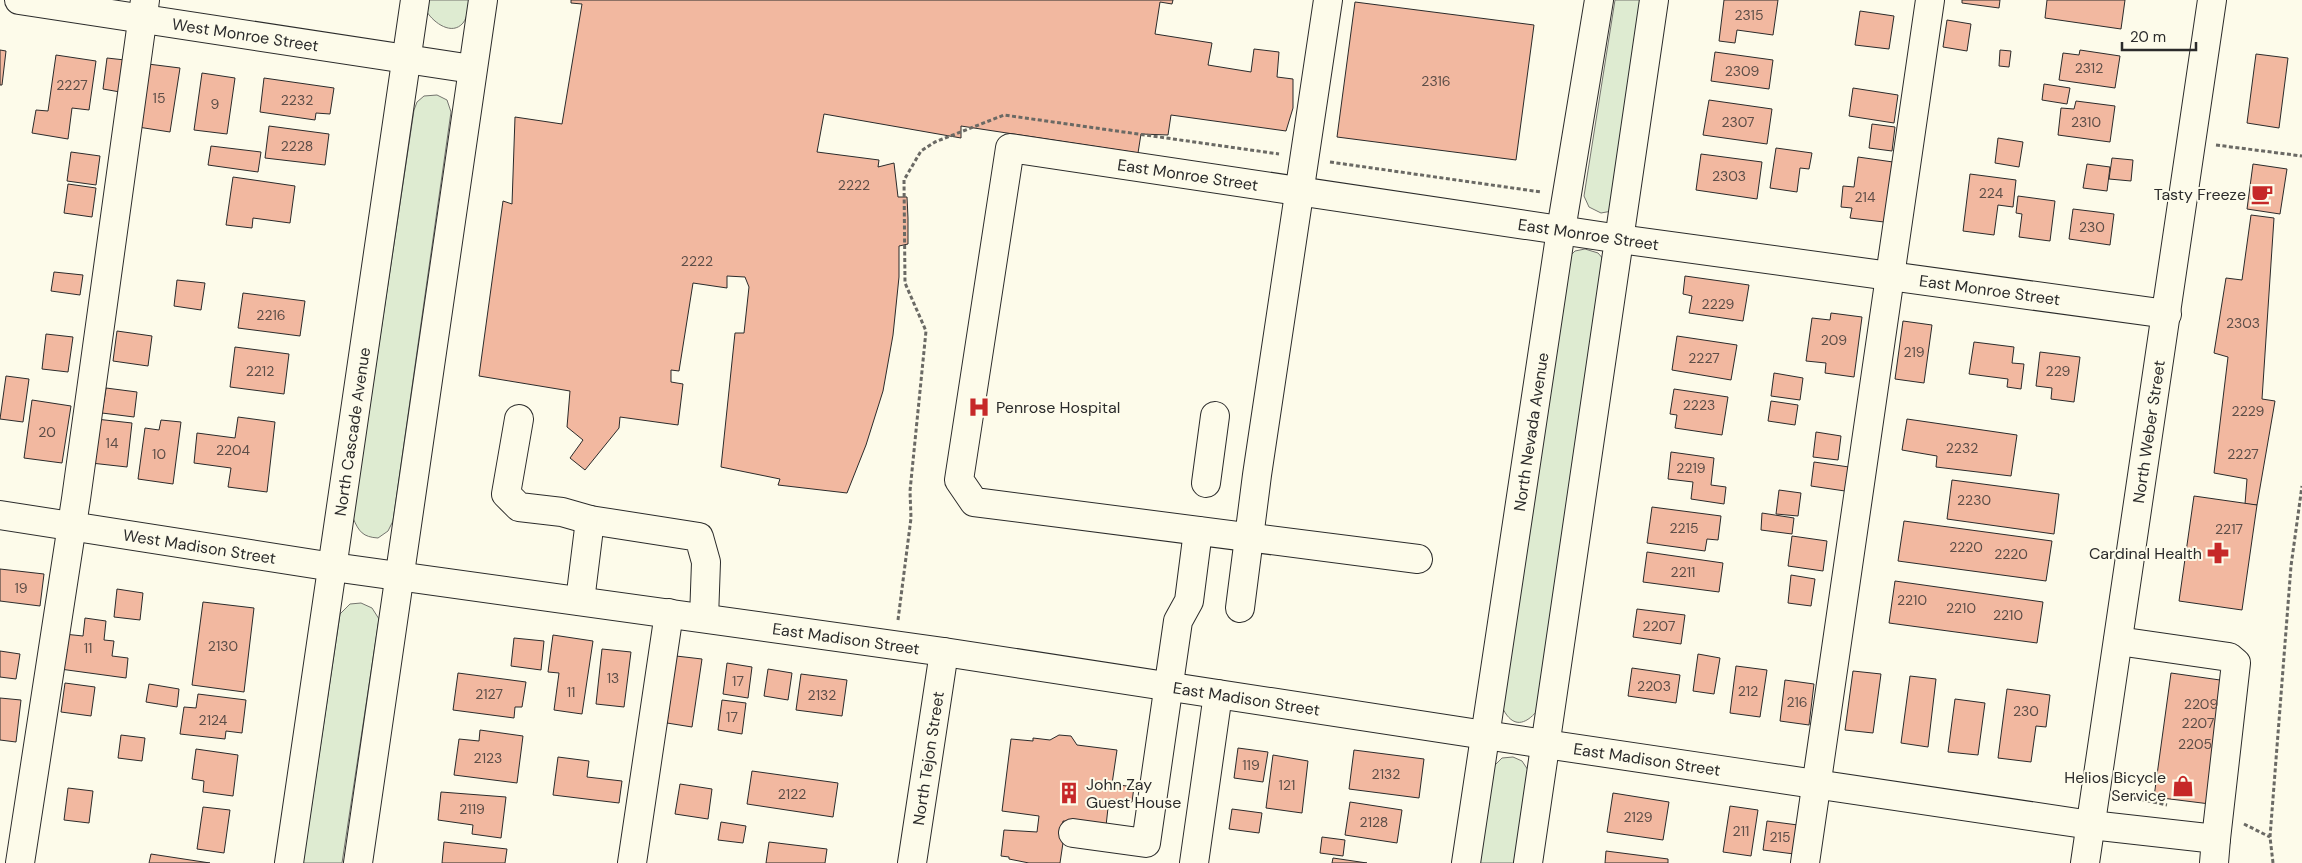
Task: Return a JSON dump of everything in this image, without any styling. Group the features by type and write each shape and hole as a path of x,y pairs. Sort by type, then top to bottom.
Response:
{"street":[{"name":"West Monroe Street","path":"19,0 144,9 406,59 472,69"},
{"name":"North Cascade Avenue","path":"289,863 415,0"},
{"path":"358,863 483,0"},
{"path":"1240,608 1328,0"},
{"name":"North Nevada Avenue","path":"1466,863 1561,230 1599,0"},
{"path":"1528,863 1654,0"},
{"path":"1805,863 1930,0"},
{"name":"North Weber Street","path":"2085,863 2212,0"},
{"path":"20,863 72,525 144,9"},
{"name":"East Monroe Street","path":"1198,531 974,502 959,480 1010,148 1620,239 2167,314"},
{"path":"1206,483 1215,416"},
{"path":"519,419 506,494 519,507 562,512 590,520 699,537 706,562 704,618"},
{"name":"West Madison Street","path":"0,515 401,576"},
{"path":"580,601 590,520"},
{"path":"1073,833 1146,843 1178,621 1190,600 1198,531 1418,560"},
{"name":"East Madison Street","path":"401,576 944,652 2091,825 2215,851"},
{"path":"632,863 669,613"},
{"path":"2118,641 2229,657 2236,663 2215,851"},
{"name":"North Tejon Street","path":"912,863 944,652"},
{"path":"1194,863 1218,694"}],"path":[{"path":"898,624 911,518 910,490 926,331 905,283 904,180 920,151 935,142 1004,115 1544,192"},
{"path":"2192,142 2302,156"},
{"path":"2273,863 2270,837 2283,661 2291,566 2302,486"}],"green space":[{"path":"429,0 470,0 465,21 459,27 454,28 439,24 427,12"},
{"path":"1615,0 1642,0 1612,211 1601,213 1589,207 1584,196"},
{"path":"437,95 447,100 451,112 393,521 388,531 378,538 362,533 353,518 414,110 417,102 424,96"},
{"path":"1585,249 1598,253 1605,261 1537,711 1524,722 1515,722 1503,709 1568,258 1575,251"},
{"path":"361,603 372,608 379,619 342,863 303,863 340,614 350,604"},
{"path":"1513,757 1522,761 1528,770 1515,863 1479,863 1493,767 1502,758"}],"building":[{"path":"571,0 1173,0 1172,4 1160,2 1155,34 1212,43 1208,65 1251,72 1254,49 1279,52 1277,77 1293,79 1293,108 1286,131 1171,115 1168,135 1141,134 1138,153 961,126 961,138 824,114 817,152 879,160 878,167 894,163 898,197 907,197 908,244 899,246 899,277 893,335 883,391 866,445 847,493 778,485 780,479 721,467 735,333 744,333 749,287 745,277 727,276 727,288 693,283 679,371 671,370 671,382 683,384 678,425 620,417 619,428 585,470 570,458 583,440 567,427 570,391 479,376 503,201 512,204 515,117 562,124 582,4 571,3"},
{"path":"1724,0 1778,0 1773,35 1737,30 1735,43 1719,41"},
{"path":"1962,0 2000,0 1999,8 1962,3"},
{"path":"2047,0 2125,0 2121,29 2045,18"},
{"path":"1355,2 1534,25 1516,160 1337,137"},
{"path":"1860,11 1894,16 1889,49 1855,45"},
{"path":"1947,20 1971,24 1967,51 1943,47"},
{"path":"0,50 6,51 2,85 0,85"},
{"path":"2000,50 2011,51 2009,67 1999,66"},
{"path":"2080,50 2120,56 2115,88 2059,80 2063,53 2079,55"},
{"path":"1715,52 1773,60 1769,89 1711,81"},
{"path":"2256,54 2288,58 2279,128 2247,123"},
{"path":"56,55 96,61 89,110 72,108 68,139 32,133 36,110 48,111"},
{"path":"107,58 125,60 120,92 103,89"},
{"path":"148,64 180,68 170,132 138,127"},
{"path":"202,73 235,78 227,134 194,130"},
{"path":"264,78 334,88 330,114 316,113 315,120 260,112"},
{"path":"2044,84 2070,88 2067,104 2042,100"},
{"path":"1853,88 1898,95 1894,123 1849,116"},
{"path":"1709,100 1772,109 1767,144 1703,135"},
{"path":"2076,101 2115,106 2110,142 2058,135 2061,108 2074,109"},
{"path":"1872,124 1895,127 1892,151 1869,148"},
{"path":"269,126 329,134 325,165 265,158"},
{"path":"1998,138 2023,142 2019,167 1995,163"},
{"path":"211,146 261,152 258,172 208,165"},
{"path":"1776,148 1812,153 1809,169 1800,168 1797,192 1770,188"},
{"path":"71,152 100,156 96,185 67,181"},
{"path":"1701,154 1762,162 1757,199 1696,190"},
{"path":"1858,157 1893,162 1884,222 1850,218 1852,208 1841,207 1843,186 1854,187"},
{"path":"2112,158 2133,160 2131,181 2109,179"},
{"path":"2087,164 2110,167 2107,191 2083,188"},
{"path":"2253,164 2287,169 2280,214 2247,209"},
{"path":"1970,174 2016,180 2013,207 1998,205 1994,235 1963,231"},
{"path":"233,177 295,186 290,223 253,218 252,228 226,225"},
{"path":"68,184 96,188 92,217 64,213"},
{"path":"2018,196 2055,201 2050,241 2019,237 2022,214 2016,213"},
{"path":"2073,209 2114,214 2110,245 2069,239"},
{"path":"2251,215 2274,218 2262,399 2275,401 2257,505 2245,504 2247,479 2214,473 2228,357 2214,353 2226,278 2242,280"},
{"path":"54,272 83,275 80,295 51,291"},
{"path":"1685,276 1749,285 1743,321 1689,313 1692,296 1683,294"},
{"path":"177,280 205,283 201,310 174,306"},
{"path":"243,293 305,301 300,336 238,328"},
{"path":"1831,313 1862,317 1854,377 1825,373 1826,363 1806,361 1812,318 1830,320"},
{"path":"1903,321 1932,325 1924,383 1895,379"},
{"path":"117,331 152,336 148,366 113,361"},
{"path":"46,334 73,337 68,372 42,369"},
{"path":"1677,336 1737,345 1731,380 1672,370"},
{"path":"1974,342 2014,347 2012,363 2024,364 2021,389 2007,387 2008,379 1969,374"},
{"path":"235,347 289,354 284,394 230,387"},
{"path":"2040,352 2080,357 2074,402 2051,399 2052,388 2036,386"},
{"path":"1774,373 1803,378 1800,400 1771,396"},
{"path":"6,376 29,379 23,422 0,419"},
{"path":"106,388 137,392 134,417 102,413"},
{"path":"1674,389 1728,397 1722,435 1675,428 1677,415 1670,414"},
{"path":"32,400 71,406 62,463 24,458"},
{"path":"1771,401 1798,405 1795,425 1768,421"},
{"path":"238,417 275,422 267,492 228,487 231,468 194,463 197,433 235,438"},
{"path":"96,419 132,423 127,467 91,463"},
{"path":"1907,419 2017,435 2011,476 1936,467 1937,456 1902,450"},
{"path":"161,420 181,422 173,484 138,479 145,428 159,430"},
{"path":"1816,432 1841,436 1838,460 1813,457"},
{"path":"1671,452 1714,458 1711,485 1726,487 1724,504 1691,499 1693,482 1668,479"},
{"path":"1814,462 1849,467 1845,491 1811,486"},
{"path":"1952,480 2059,494 2054,534 1947,519"},
{"path":"1779,490 1801,493 1798,516 1776,514"},
{"name":"Cardinal Health","path":"2194,496 2257,505 2242,610 2179,601"},
{"path":"1652,507 1721,516 1718,540 1707,539 1705,551 1647,543"},
{"path":"1762,513 1794,518 1792,534 1761,530"},
{"path":"1904,521 2052,541 2046,581 1898,561"},
{"path":"1792,536 1827,541 1823,571 1788,566"},
{"path":"1647,552 1723,563 1719,592 1643,582"},
{"path":"0,569 44,574 40,606 0,601"},
{"path":"1791,575 1815,579 1811,606 1788,603"},
{"path":"1895,581 2043,602 2037,643 1889,623"},
{"path":"117,589 143,593 140,620 114,617"},
{"path":"203,602 254,608 244,692 192,685"},
{"path":"1637,609 1685,615 1681,644 1633,637"},
{"path":"85,618 106,621 104,640 114,641 112,656 128,658 126,678 60,669 64,634 83,636"},
{"path":"553,635 593,641 582,714 554,710 559,673 548,672"},
{"path":"514,638 544,641 541,670 511,666"},
{"path":"602,649 631,652 624,707 596,704"},
{"path":"0,651 20,654 16,679 0,677"},
{"path":"1698,654 1720,658 1714,694 1693,691"},
{"path":"676,656 702,659 692,727 667,723"},
{"path":"727,663 752,667 748,698 723,694"},
{"path":"1736,666 1767,670 1760,717 1730,713"},
{"path":"1632,668 1680,675 1676,703 1628,696"},
{"path":"768,669 792,673 788,700 764,696"},
{"path":"1853,671 1881,674 1873,733 1845,730"},
{"path":"458,673 526,682 522,707 515,707 514,718 453,710"},
{"path":"2171,673 2227,681 2210,804 2154,797"},
{"path":"801,674 847,680 842,716 796,710"},
{"path":"1910,676 1936,679 1928,747 1901,743"},
{"path":"1785,680 1814,684 1809,725 1780,721"},
{"path":"65,683 95,687 91,716 61,712"},
{"path":"149,684 179,689 177,707 146,702"},
{"path":"2007,689 2050,695 2046,727 2036,726 2031,762 1998,758"},
{"path":"198,694 246,700 242,733 226,731 225,739 180,734 184,707 196,708"},
{"path":"0,698 21,700 16,742 0,740"},
{"path":"1955,699 1985,703 1978,755 1948,752"},
{"path":"722,700 746,703 742,734 718,730"},
{"path":"480,730 523,736 517,783 454,775 459,739 479,741"},
{"path":"121,735 145,738 142,761 118,758"},
{"name":"John Zay Guest House","path":"1059,735 1071,736 1077,745 1117,750 1112,784 1134,787 1132,802 1109,799 1106,826 1063,821 1061,836 1064,836 1060,863 1029,863 1001,856 1004,830 1037,832 1039,816 1002,811 1011,739 1033,741 1033,738 1050,740"},
{"path":"1238,748 1268,752 1263,782 1234,778"},
{"path":"196,749 238,755 233,796 203,792 204,781 192,779"},
{"path":"1354,750 1424,759 1419,798 1349,789"},
{"path":"1273,755 1308,761 1302,813 1266,808"},
{"path":"558,757 589,761 587,777 622,781 619,803 553,795"},
{"path":"752,771 838,783 833,817 747,804"},
{"path":"680,784 712,789 708,819 675,814"},
{"path":"68,788 93,791 89,823 64,820"},
{"path":"441,792 506,797 501,838 472,834 473,825 438,820"},
{"path":"1613,793 1669,802 1663,840 1607,832"},
{"path":"1350,802 1402,810 1397,843 1345,835"},
{"path":"1730,806 1758,810 1751,856 1723,852"},
{"path":"203,807 230,810 224,853 197,849"},
{"path":"1232,809 1262,813 1259,833 1229,829"},
{"path":"1767,821 1798,825 1794,854 1763,850"},
{"path":"721,822 746,826 743,843 718,840"},
{"path":"1322,837 1345,840 1343,856 1320,853"},
{"path":"444,842 507,849 505,863 442,863"},
{"path":"769,842 827,849 825,863 766,863"},
{"path":"1606,851 1668,859 1668,863 1605,863"},
{"path":"151,854 210,863 149,863"},
{"path":"1333,858 1367,863 1332,863"}],"place":[{"name":"Tasty Freeze","path":"2262,194"},
{"name":"Penrose Hospital","path":"979,407"},
{"name":"Cardinal Health","path":"2218,553"},
{"name":"Helios Bicycle Service","path":"2183,786"},
{"name":"John Zay Guest House","path":"1069,793"}]}
